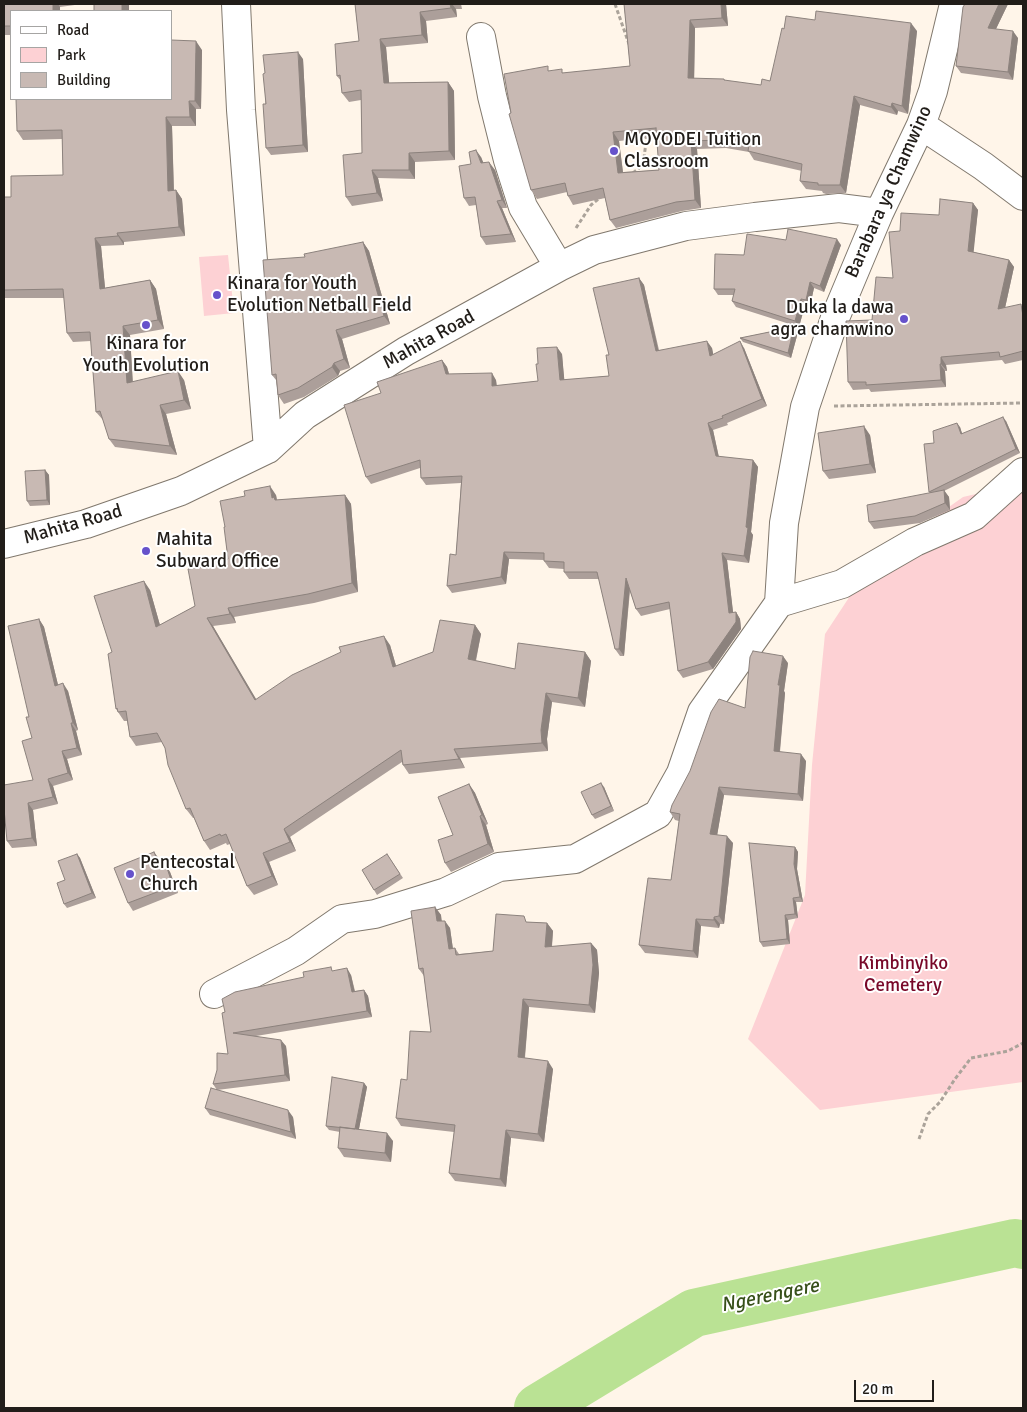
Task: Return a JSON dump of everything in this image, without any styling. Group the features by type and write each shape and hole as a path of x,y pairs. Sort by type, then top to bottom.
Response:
{"street":[{"path":"236,4 241,110 268,449"},
{"name":"Barabara ya Chamwino","path":"779,603 784,523 805,406 835,318 879,213 921,125 932,91 954,4"},
{"path":"481,37 496,114 523,207 559,267"},
{"path":"921,125 984,166 1023,196"},
{"name":"Mahita Road","path":"4,544 86,524 173,494 268,449 305,415 406,351 559,267 594,250 686,226 755,217 839,208 879,213"},
{"path":"214,994 296,951 342,919 375,914 446,892 499,867 575,859 658,814 681,773 702,712 779,603 842,584 915,542 974,516 1023,472"}],"path":[{"path":"615,4 630,50"},
{"path":"628,176 643,165 648,131"},
{"path":"559,267 568,242 591,204 606,193"},
{"path":"805,406 1023,403"},
{"path":"919,1139 928,1114 940,1102 955,1078 971,1058 1008,1051 1023,1043"}],"green space":[{"name":"Kinara for Youth Evolution Netball Field","path":"228,255 234,313 204,316 199,257"},
{"name":"Kimbinyiko Cemetery","path":"1023,483 1023,1082 820,1110 748,1039 805,895 812,765 825,634 873,561 963,497"}],"building":[{"path":"4,4 53,4 53,10 10,10 10,26 4,26"},
{"path":"94,4 122,4 122,10 94,10"},
{"path":"355,4 450,4 451,8 420,12 422,35 380,39 384,83 448,82 449,151 409,153 409,170 372,170 377,193 346,197 343,155 362,153 361,90 342,93 340,75 337,76 335,44 359,41"},
{"path":"624,4 721,4 722,18 690,20 688,78 724,79 761,85 762,79 770,81 786,16 815,20 816,11 911,23 902,106 892,103 891,107 854,96 840,185 818,185 818,183 800,181 802,164 748,151 749,145 720,140 691,141 695,200 676,202 610,220 603,188 568,196 565,183 531,190 509,114 511,113 504,74 548,66 548,71 562,69 562,73 630,66","holes":["656,128 659,170 618,173 613,132"]},
{"path":"965,4 999,4 988,28 1013,31 1008,72 956,66 963,7"},
{"path":"172,40 196,41 195,101 189,101 190,117 166,117 168,191 176,190 179,227 117,233 118,236 95,238 100,289 150,280 158,320 123,326 127,383 178,371 184,400 160,405 170,446 109,439 100,411 96,412 90,332 67,333 63,289 4,290 4,197 11,197 11,176 63,175 62,130 17,131 16,100 172,100"},
{"path":"298,52 303,145 266,148 263,104 266,104 263,55"},
{"path":"476,150 481,163 489,162 502,200 497,201 511,234 481,237 475,197 464,198 459,166 471,164 469,152"},
{"path":"940,199 973,203 968,251 1009,260 998,309 1021,304 1023,351 1000,357 999,352 941,357 941,380 866,385 866,382 848,382 846,321 872,320 876,277 893,278 889,232 900,231 901,213 939,215"},
{"path":"788,229 837,239 820,286 810,282 806,300 801,299 795,321 732,301 735,289 714,289 715,254 744,255 747,234 786,240"},
{"path":"363,242 384,316 336,330 344,359 334,363 332,367 298,388 278,395 276,374 272,375 263,260 305,257 304,254"},
{"path":"639,278 656,351 707,341 710,356 740,341 762,399 722,416 723,418 708,423 716,456 753,460 746,527 748,528 744,556 722,553 729,613 736,612 736,622 708,662 678,671 669,602 636,609 626,578 619,649 615,649 597,572 564,572 564,562 544,561 544,553 504,552 501,577 447,586 450,554 456,555 462,476 421,478 420,460 366,477 344,405 381,393 377,382 442,360 446,374 492,373 492,386 538,381 537,348 557,347 560,380 609,376 606,355 609,355 593,288"},
{"path":"794,327 788,353 740,338"},
{"path":"1003,417 1016,449 929,492 924,444 934,443 933,431 957,423 961,434"},
{"path":"864,426 870,464 823,471 818,433"},
{"path":"45,470 47,500 27,501 25,471"},
{"path":"270,486 272,498 274,497 275,500 345,495 352,583 308,594 228,608 230,614 207,618 255,700 292,675 341,652 339,647 384,636 393,667 433,652 440,620 475,625 468,659 515,669 518,643 585,652 578,698 546,693 541,730 542,743 454,749 459,759 403,765 401,750 284,829 290,842 263,853 272,876 247,886 226,834 221,836 220,834 204,841 190,808 186,809 168,765 165,748 157,733 130,737 126,711 118,712 116,709 108,654 112,652 94,596 144,581 156,627 195,606 188,569 209,566 209,562 228,559 220,501 245,496 244,491"},
{"path":"944,490 945,503 915,516 869,522 867,505"},
{"path":"39,619 55,686 63,683 77,748 62,751 68,773 48,779 53,797 28,803 32,838 7,841 4,785 33,780 22,741 32,738 26,717 29,717 8,626"},
{"path":"753,651 783,656 778,685 780,685 774,751 801,754 798,794 719,787 710,834 727,836 719,916 714,917 714,920 696,919 693,951 639,945 648,878 671,880 680,814 670,812 672,805 690,771 711,712 719,699 745,708 750,657"},
{"path":"601,783 611,806 592,815 581,792"},
{"path":"469,784 482,815 480,816 488,844 445,863 438,840 453,835 438,797"},
{"path":"749,843 795,847 794,864 800,897 793,898 795,914 785,915 787,939 760,942"},
{"path":"154,852 160,867 166,865 173,886 128,903 114,868"},
{"path":"77,854 92,893 64,904 57,883 65,880 58,861"},
{"path":"387,854 400,874 374,890 362,870"},
{"path":"435,907 437,921 445,921 449,949 455,948 456,955 493,951 496,914 524,916 526,922 547,923 545,947 591,943 593,965 589,1005 523,999 518,1057 548,1061 538,1134 506,1130 500,1179 449,1173 455,1125 396,1118 401,1079 407,1080 410,1031 431,1032 423,968 419,969 411,911"},
{"path":"331,967 332,971 347,968 352,992 364,990 367,1011 233,1033 281,1040 285,1075 213,1084 217,1070 217,1053 228,1054 222,1013 225,1012 222,999 235,992 304,977 303,972"},
{"path":"332,1077 364,1083 355,1129 326,1126"},
{"path":"211,1088 288,1110 291,1132 205,1108"},
{"path":"340,1127 387,1133 385,1153 338,1148"}],"waterway":[{"name":"Ngerengere","path":"538,1408 694,1313 1015,1243 1023,1245"}],"place":[{"name":"MOYODEI Tuition Classroom","path":"614,151"},
{"name":"Kinara for Youth Evolution Netball Field","path":"217,295"},
{"name":"Duka la dawa agra chamwino","path":"904,319"},
{"name":"Kinara for Youth Evolution","path":"146,325"},
{"name":"Mahita Subward Office","path":"146,551"},
{"name":"Pentecostal Church","path":"130,874"}]}
